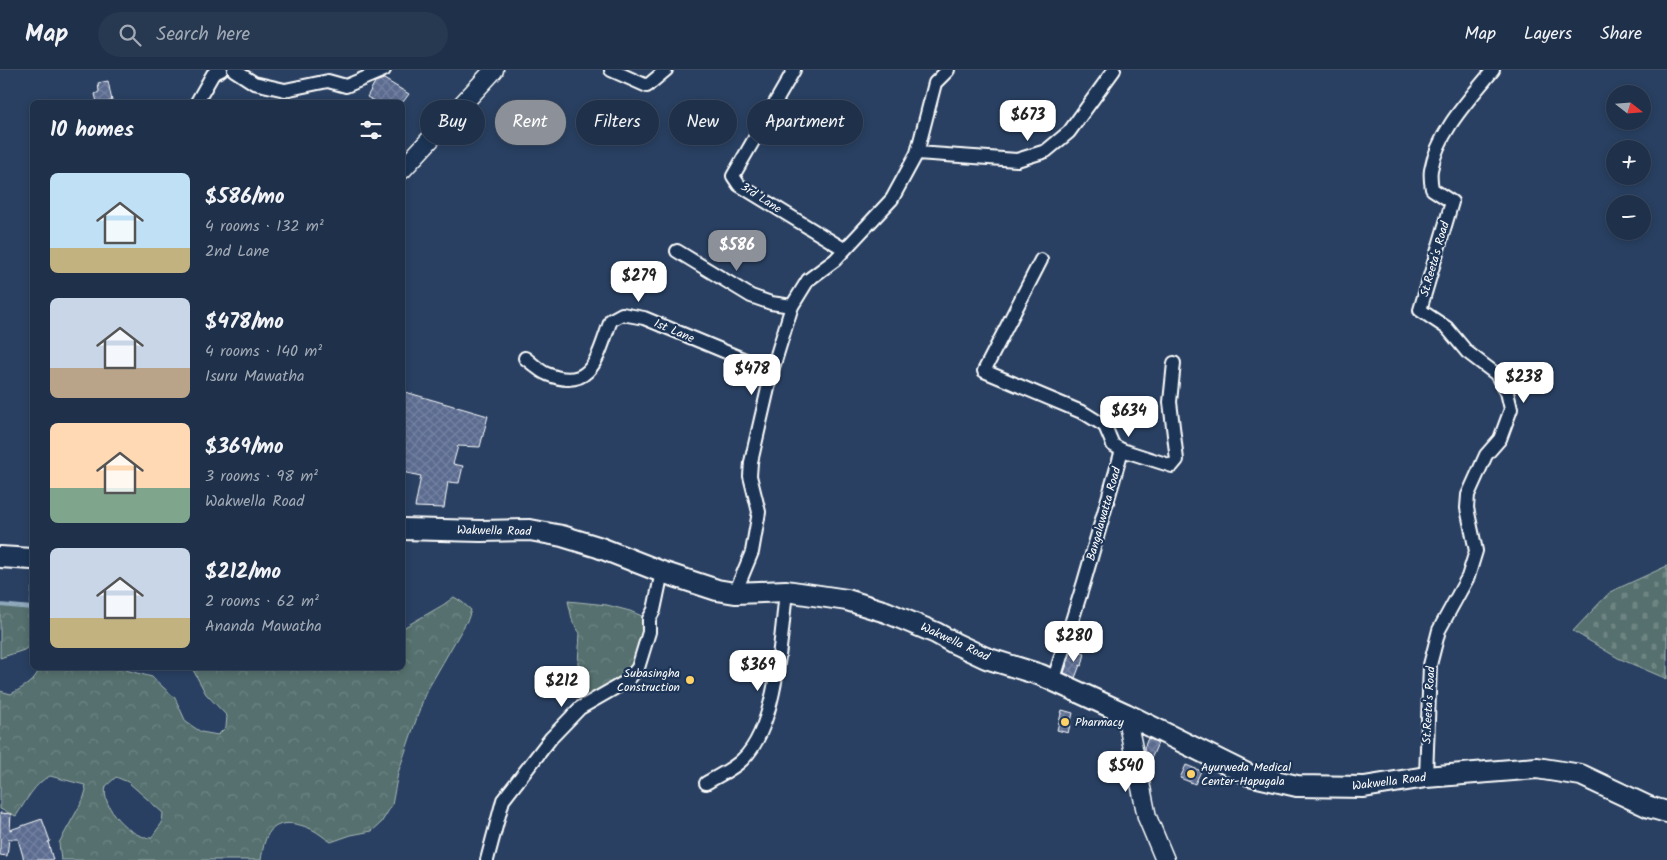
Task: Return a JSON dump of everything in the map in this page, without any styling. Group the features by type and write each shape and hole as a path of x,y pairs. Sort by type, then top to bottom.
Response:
{"main road":[{"name":"Wakwella Road","path":"405,529 530,530 562,536 598,547 662,572 717,590 736,593 786,591 847,600 886,612 936,632 986,658 1041,675 1126,714 1249,775 1287,784 1364,788 1426,777 1537,768 1581,775 1649,807 1667,812"},
{"path":"0,557 30,560"}],"street":[{"path":"198,100 213,74 221,70"},
{"path":"234,70 254,83 285,90 328,81 346,86 384,70"},
{"path":"405,167 494,70"},
{"path":"611,70 647,86 666,70"},
{"name":"3rd Lane","path":"794,70 733,176 739,185 844,249"},
{"path":"736,593 752,552 759,512 750,476 751,469 772,371 792,306 808,280 835,260 892,199 917,153 935,83 948,70"},
{"path":"917,153 1017,160 1046,151 1069,132 1114,70"},
{"name":"St.Reeta's Road","path":"1426,777 1430,665 1440,630 1468,577 1476,551 1467,508 1468,495 1486,455 1500,439 1511,409 1507,392 1496,374 1467,352 1447,328 1420,310 1452,202 1432,189 1430,171 1437,149 1453,122 1493,70"},
{"path":"677,251 751,296 771,303 792,306"},
{"name":"Bangalawatta Road","path":"1041,260 984,371 1084,413 1104,426 1113,445 1122,450 1053,682"},
{"name":"1st Lane","path":"525,358 545,374 571,380 585,374 598,357 611,320 622,314 644,318 772,371"},
{"path":"1122,450 1172,466 1177,460 1170,402 1174,363"},
{"path":"487,860 503,800 552,738 580,708 627,681 638,668 649,632 649,619 654,610 662,572"},
{"path":"706,783 742,760 757,740 766,716 778,671 786,591"},
{"path":"1126,714 1148,817 1165,860"}],"green space":[{"path":"1667,566 1667,679 1618,658 1573,631 1610,592"},
{"path":"454,597 471,610 468,619 425,694 398,773 392,805 381,823 372,831 351,835 331,842 314,830 304,826 290,823 278,825 268,834 264,843 261,860 61,860 59,843 83,800 86,790 85,785 50,776 35,788 16,816 0,809 0,691 11,694 32,681 39,670 126,670 152,677 175,698 186,722 201,732 218,735 226,727 227,716 206,694 193,670 405,670 405,627","holes":["116,777 128,782 163,813 162,823 151,838 134,833 118,820 112,812 105,794 106,786"]},
{"path":"568,601 607,605 630,611 649,619 638,668 580,708 577,678 580,633 573,623"},
{"path":"0,605 30,608 30,646 24,650 0,658"}],"building":[{"path":"384,79 409,94 404,100 372,100 367,97 375,82"},
{"path":"108,81 112,100 96,100 95,94 99,92 98,83"},
{"path":"405,392 488,416 480,447 458,446 453,464 463,466 459,483 448,482 444,508 415,507 421,476 405,473"},
{"path":"1072,649 1085,653 1082,666 1080,665 1075,678 1064,673"},
{"name":"Pharmacy","path":"1062,710 1073,713 1068,733 1057,730"},
{"path":"1148,738 1158,743 1151,759 1146,757 1144,748"},
{"name":"Ayurweda Medical Center-Hapugala","path":"1186,765 1201,771 1195,784 1180,778"},
{"path":"0,813 11,814 10,830 42,819 50,841 48,842 53,860 24,860 18,839 9,839 7,856 0,855"}],"waterway":[{"path":"0,605 30,608"}],"place":[{"name":"Subasingha Construction","path":"690,680"},
{"name":"Pharmacy","path":"1065,722"},
{"name":"Ayurweda Medical Center-Hapugala","path":"1191,774"}]}
